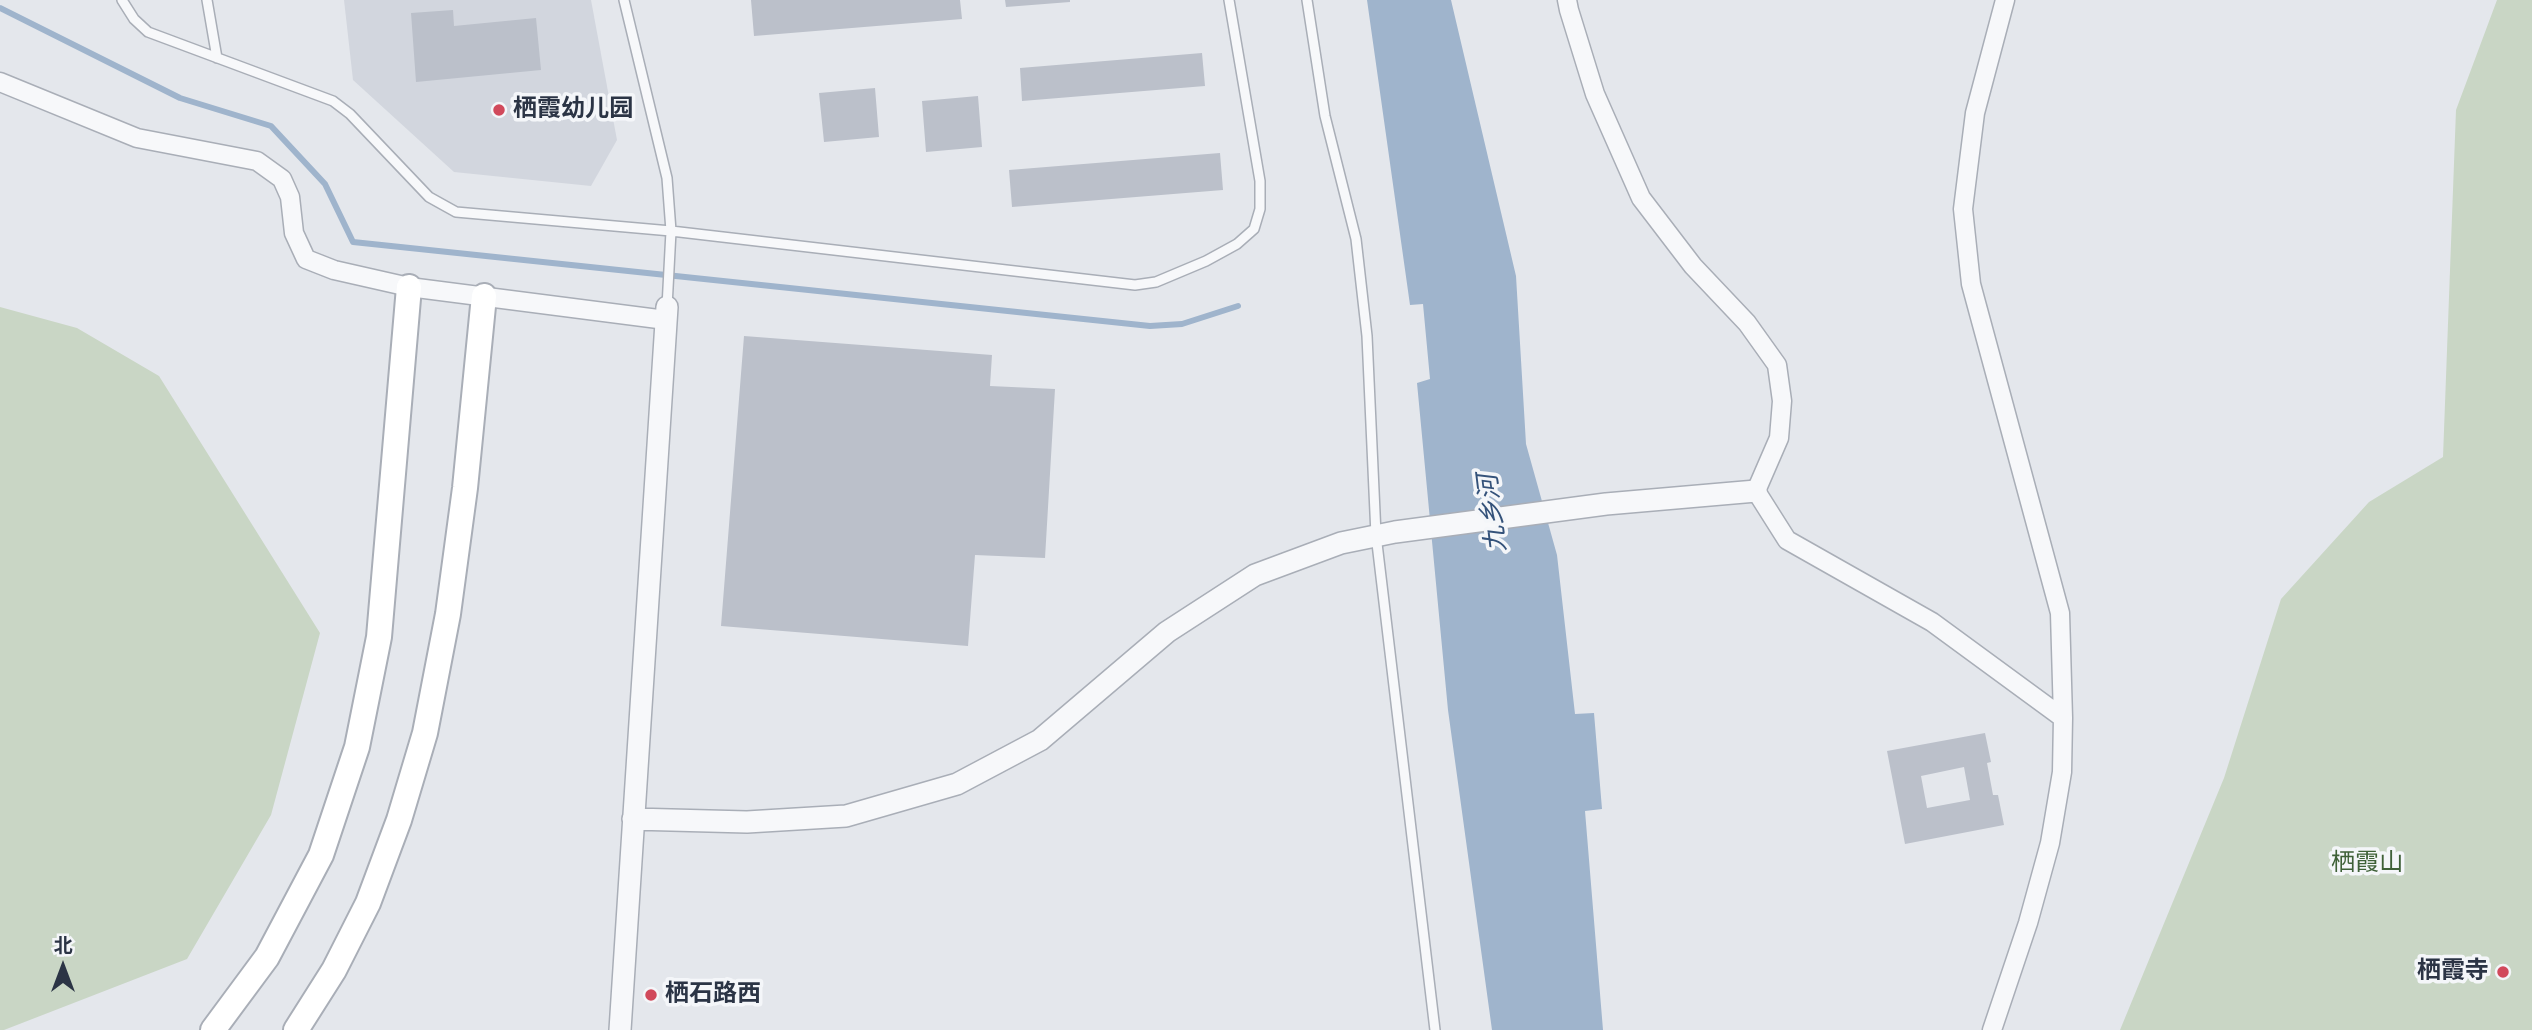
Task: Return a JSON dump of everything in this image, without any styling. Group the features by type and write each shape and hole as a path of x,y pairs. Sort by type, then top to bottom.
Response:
{"main road":[{"path":"213,1030 267,957 321,855 357,747 379,637 409,287"},
{"path":"296,1030 334,970 369,903 399,820 425,733 447,614 465,488 484,296"}],"street":[{"path":"1567,0 1595,94 1641,198 1693,266 1747,323 1777,365 1782,401 1779,438 1756,491"},
{"path":"1992,1030 2028,923 2050,843 2062,772 2063,718 2060,613 1971,284 1963,209 1975,113 2005,0"},
{"path":"0,82 137,138 257,161 282,179 290,197 294,233 306,259 334,270 409,287 667,313 620,1030"},
{"path":"633,819 747,822 846,816 957,785 1040,740 1167,632 1255,575 1341,543 1385,534 1606,504 1756,491"},
{"path":"1756,491 1787,540 1932,622 2063,718"}],"lane":[{"path":"122,0 134,19 148,32 333,101 349,114 429,197 456,212 671,231 1135,285 1156,282 1206,261 1237,244 1254,229 1260,209 1259,181 1229,0"},
{"path":"207,0 217,58"},
{"path":"624,0 667,178 671,231 667,313"},
{"path":"1307,0 1325,116 1356,239 1435,1030"}],"shaded area":[{"name":"栖霞幼儿园","path":"344,0 591,0 617,140 591,186 454,172 353,80"}],"green space":[{"name":"栖霞山","path":"2497,0 2532,0 2532,1030 2120,1030 2224,778 2281,599 2369,502 2443,457 2456,110"},
{"path":"0,307 77,328 159,376 320,633 271,815 187,959 4,1030 0,1030"}],"water":[{"name":"九乡河","path":"1367,0 1451,0 1516,276 1526,444 1557,555 1575,714 1594,713 1602,809 1585,811 1603,1030 1492,1030 1448,710 1417,383 1430,379 1423,304 1410,305"}],"building":[{"path":"751,0 960,0 962,19 754,36"},
{"path":"1005,0 1070,0 1070,2 1006,7"},
{"path":"453,10 454,26 536,18 541,70 416,82 411,13"},
{"path":"1202,53 1205,86 1022,101 1020,68"},
{"path":"875,88 879,137 824,142 819,93"},
{"path":"978,96 982,147 926,152 922,101"},
{"path":"1220,153 1223,190 1012,207 1009,170"},
{"path":"744,336 992,355 990,386 1055,389 1045,558 975,555 968,646 721,626"},
{"path":"1985,733 1991,762 1987,763 1993,795 1998,795 2004,825 1905,844 1887,751","holes":["1964,767 1970,800 1927,808 1921,776"]}],"waterway":[{"path":"0,8 180,98 271,126 325,184 353,242 1150,326 1182,324 1238,306"}],"place":[{"name":"栖霞幼儿园","path":"499,110"},
{"name":"栖霞寺","path":"2503,972"},
{"name":"栖石路西","path":"651,995"}]}
